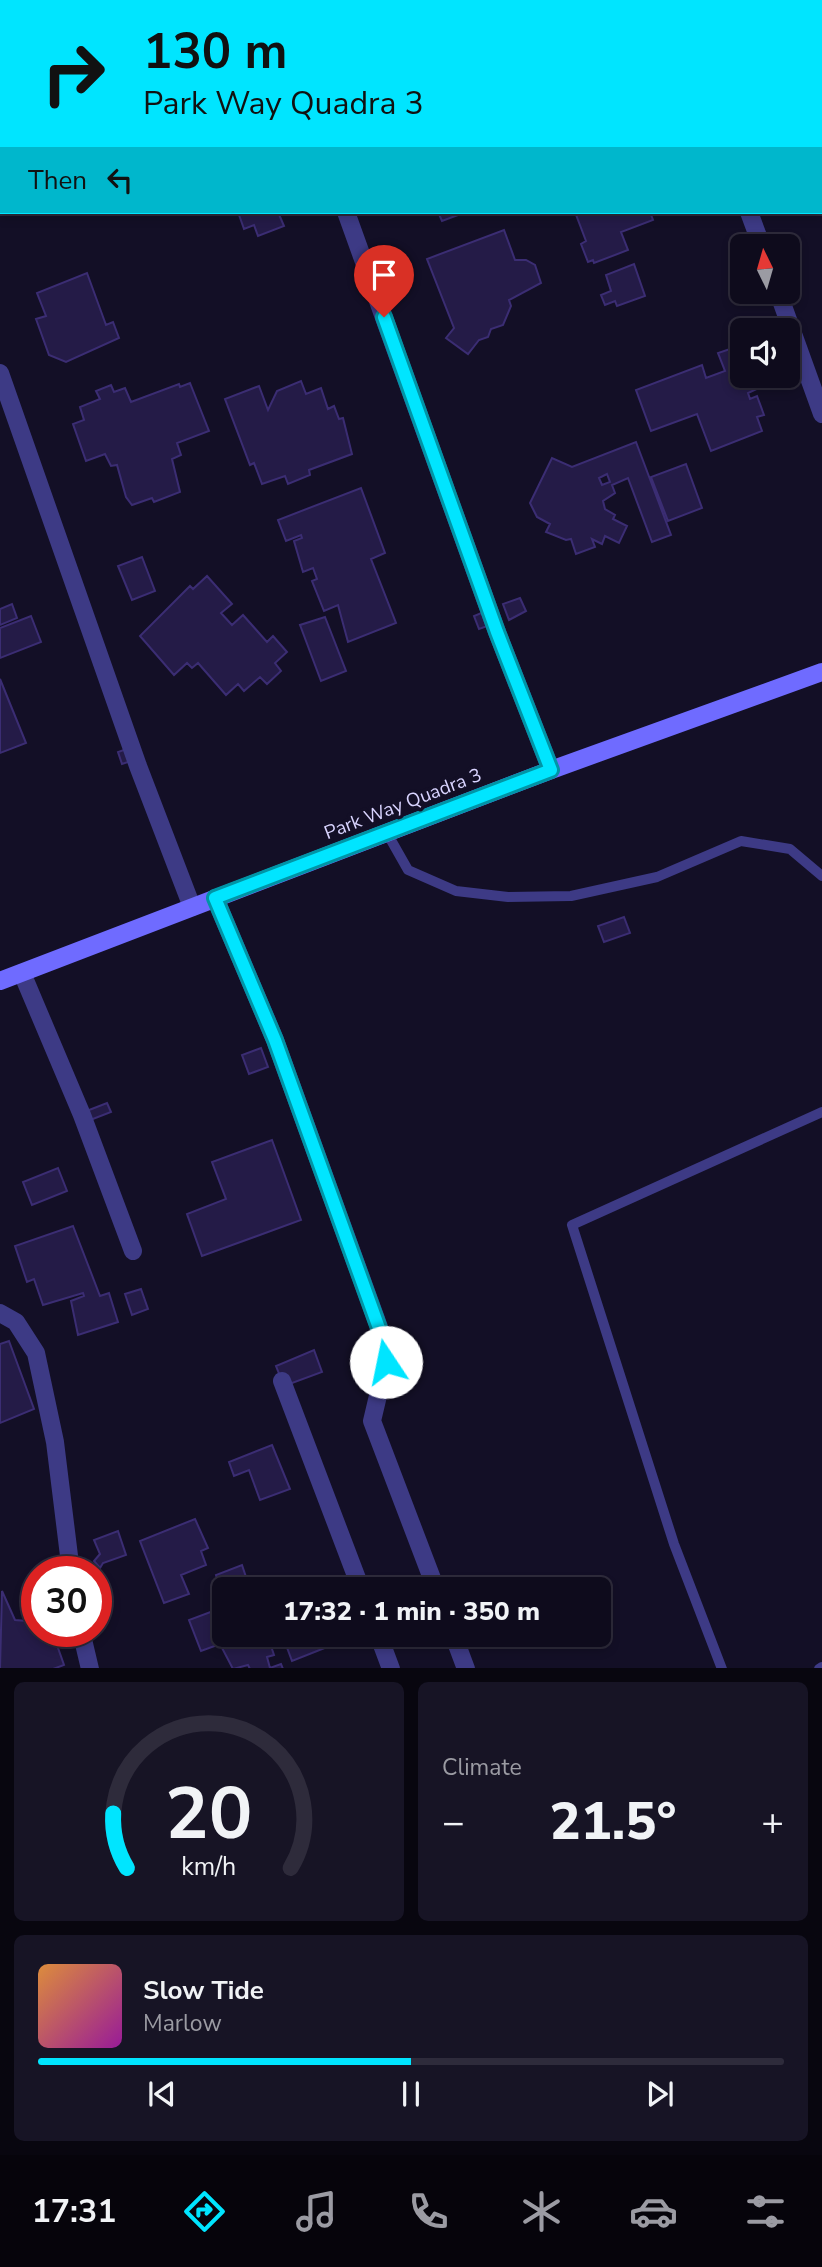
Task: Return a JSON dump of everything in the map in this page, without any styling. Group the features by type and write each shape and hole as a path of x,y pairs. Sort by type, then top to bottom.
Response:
{"street":[{"path":"347,214 497,632 551,770"},
{"path":"750,214 757,234"},
{"path":"782,304 822,414"},
{"path":"0,373 138,766 191,907"},
{"name":"Park Way Quadra 3","path":"0,981 551,770 822,672"},
{"path":"215,898 275,1040 384,1342 386,1362 372,1421 431,1577"},
{"path":"22,973 82,1115 133,1251"},
{"path":"0,1313 16,1322 36,1353 55,1442 69,1556"},
{"path":"282,1381 356,1577"},
{"path":"85,1647 90,1668"},
{"path":"383,1647 391,1668"},
{"path":"458,1647 466,1668"}],"lane":[{"path":"387,833 408,870 456,891 508,897 570,896 657,877 741,841 790,849 822,876"},
{"path":"722,1668 674,1544 572,1225 822,1112"}],"building":[{"path":"239,214 279,214 284,226 258,236 254,225 244,229"},
{"path":"439,214 461,214 442,221"},
{"path":"576,214 651,214 653,220 621,232 628,250 594,263 593,260 588,262 581,244 586,241"},
{"path":"504,230 515,260 526,260 535,265 541,283 509,300 511,306 503,325 491,329 488,337 479,340 468,354 446,338 454,328 427,259"},
{"path":"634,264 645,296 617,306 615,301 605,305 601,295 611,291 606,275"},
{"path":"87,273 106,325 113,322 119,338 66,362 49,355 36,319 46,316 37,293"},
{"path":"730,349 730,388 759,388 748,393 750,399 757,396 764,415 757,417 762,431 711,451 697,414 651,431 636,390 702,365 706,378 725,371 718,353"},
{"path":"301,381 306,394 321,388 328,409 334,406 339,419 343,418 352,454 309,470 310,475 288,484 285,476 262,484 254,463 250,465 225,399 259,386 268,410 277,391"},
{"path":"190,383 209,431 177,443 181,455 172,459 180,492 154,502 152,498 132,505 126,497 117,465 111,466 105,454 86,461 73,424 84,420 80,407 100,399 96,391 111,385 114,392 125,388 131,402 179,384 180,387"},
{"path":"636,442 671,535 652,542 628,478 612,485 615,493 603,501 605,509 615,515 613,519 627,526 619,543 605,536 602,544 592,539 595,547 576,554 571,539 566,540 546,532 550,524 537,517 530,503 552,458 572,467","holes":["607,474 610,482 602,485 599,478"]},
{"path":"686,464 702,508 668,521 651,477"},
{"path":"361,488 385,553 371,559 396,623 348,642 338,605 324,611 312,581 317,579 313,568 303,572 294,541 302,538 301,535 286,541 278,520"},
{"path":"142,557 155,591 132,600 118,566"},
{"path":"207,576 232,604 221,613 232,625 243,615 267,642 273,636 287,652 275,663 281,671 267,684 260,677 244,691 238,684 226,695 198,663 192,668 187,663 174,675 140,636 190,586 193,589"},
{"path":"520,598 526,611 509,620 503,604"},
{"path":"12,604 17,618 0,625 0,609"},
{"path":"491,609 496,623 479,629 474,616"},
{"path":"31,616 41,642 0,658 0,628"},
{"path":"325,617 346,671 321,681 300,625"},
{"path":"0,679 26,743 0,753"},
{"path":"135,746 140,758 122,764 118,752"},
{"path":"624,917 630,933 604,942 598,926"},
{"path":"261,1048 268,1067 249,1074 242,1055"},
{"path":"107,1103 111,1112 85,1122 84,1112"},
{"path":"272,1140 301,1220 202,1256 187,1214 226,1199 212,1162"},
{"path":"58,1168 67,1191 32,1205 23,1182"},
{"path":"73,1226 100,1296 109,1293 118,1322 78,1335 71,1301 84,1296 83,1293 43,1305 34,1279 27,1282 15,1246"},
{"path":"141,1289 148,1309 132,1315 125,1294"},
{"path":"9,1341 34,1409 0,1423 0,1344"},
{"path":"314,1350 322,1372 284,1386 276,1366"},
{"path":"272,1445 290,1489 260,1500 249,1470 234,1476 229,1462"},
{"path":"195,1519 208,1548 201,1551 206,1565 181,1575 189,1594 164,1603 140,1541"},
{"path":"118,1531 126,1555 112,1560 112,1556 98,1556 100,1554 94,1540"},
{"path":"242,1565 246,1577 217,1577 216,1575"},
{"path":"2,1591 15,1620 21,1620 21,1647 58,1647 64,1665 56,1668 0,1668"},
{"path":"212,1611 212,1647 201,1651 189,1620"},
{"path":"222,1647 271,1647 274,1655 267,1657 270,1668 250,1668 248,1665 232,1668"},
{"path":"287,1647 327,1647 292,1661"}],"route":[{"path":"384,317 497,632 551,770 215,898 275,1040 384,1342 386,1362"}]}
